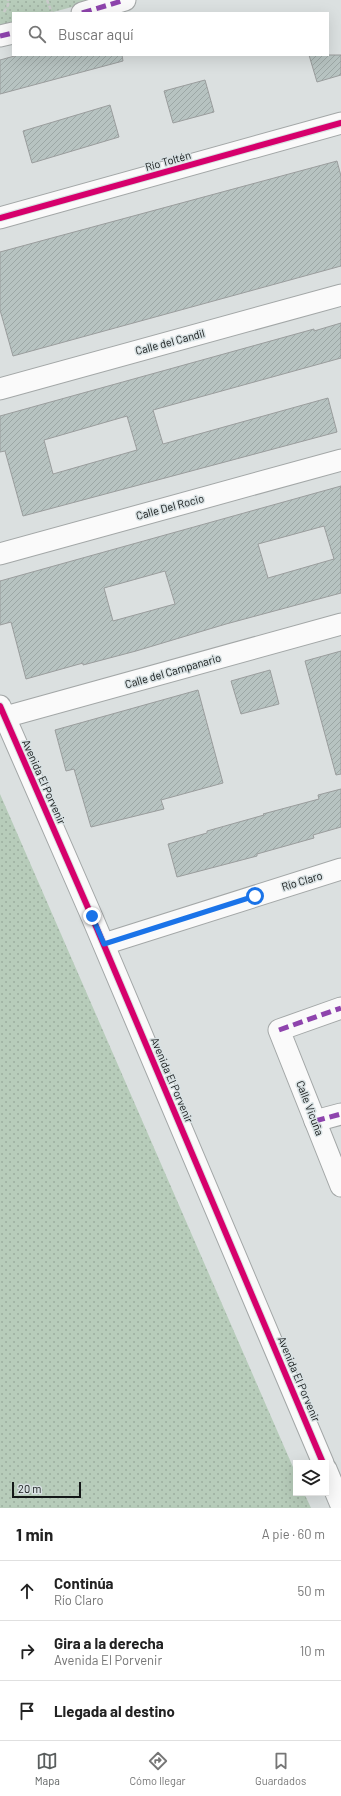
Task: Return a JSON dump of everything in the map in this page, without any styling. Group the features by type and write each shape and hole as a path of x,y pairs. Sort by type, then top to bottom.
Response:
{"street":[{"path":"85,12 125,0"},
{"path":"0,36 12,33"},
{"name":"Río Toltén","path":"0,218 341,123"},
{"name":"Calle del Candil","path":"0,389 341,295"},
{"name":"Calle Del Rocio","path":"0,554 341,460"},
{"name":"Calle del Campanario","path":"2,712 341,624"},
{"name":"Avenida El Porvenir","path":"2,712 104,944 322,1460"},
{"name":"Río Claro","path":"104,944 341,869"},
{"name":"Calle Vicuña","path":"341,1008 280,1030 341,1186"},
{"path":"315,1122 341,1114"},
{"path":"329,1476 341,1504"}],"path":[{"path":"7,9 8,0"},
{"path":"47,0 52,12"}],"green space":[{"path":"0,0 99,0 53,12 12,12 12,22 0,26"},
{"path":"0,794 293,1467 293,1496 305,1496 311,1508 0,1508"}],"building":[{"path":"341,55 341,75 317,82 309,56"},
{"path":"14,56 122,56 123,61 0,94 0,60"},
{"path":"205,80 214,112 173,123 164,91"},
{"path":"110,105 119,137 32,163 23,131"},
{"path":"337,161 341,176 341,266 13,356 0,310 0,252"},
{"path":"341,323 341,358 153,410 163,444 328,398 337,432 23,516 5,451 0,452 0,416 314,329 314,331","holes":["127,416 137,450 53,474 44,440"]},
{"path":"341,486 341,593 226,624 136,651 83,665 83,663 26,679 11,622 0,625 0,581","holes":["324,526 334,559 268,578 258,544","165,571 175,604 113,621 104,588"]},
{"path":"341,651 341,774 336,775 305,661"},
{"path":"270,670 279,704 241,714 231,681"},
{"path":"198,690 223,783 161,800 164,809 91,827 74,769 66,771 55,730"},
{"path":"341,789 341,827 313,835 314,838 257,854 257,856 177,877 168,844 264,815 263,814 319,799 318,795"}],"marked path":[{"path":"85,12 125,0"},
{"path":"0,36 12,33"},
{"path":"279,1030 341,1008"},
{"path":"315,1121 341,1114"}],"cycle path":[{"path":"0,218 341,123"},
{"path":"0,706 92,917 322,1460"}],"route":[{"path":"92,916 104,944 255,896"}]}
